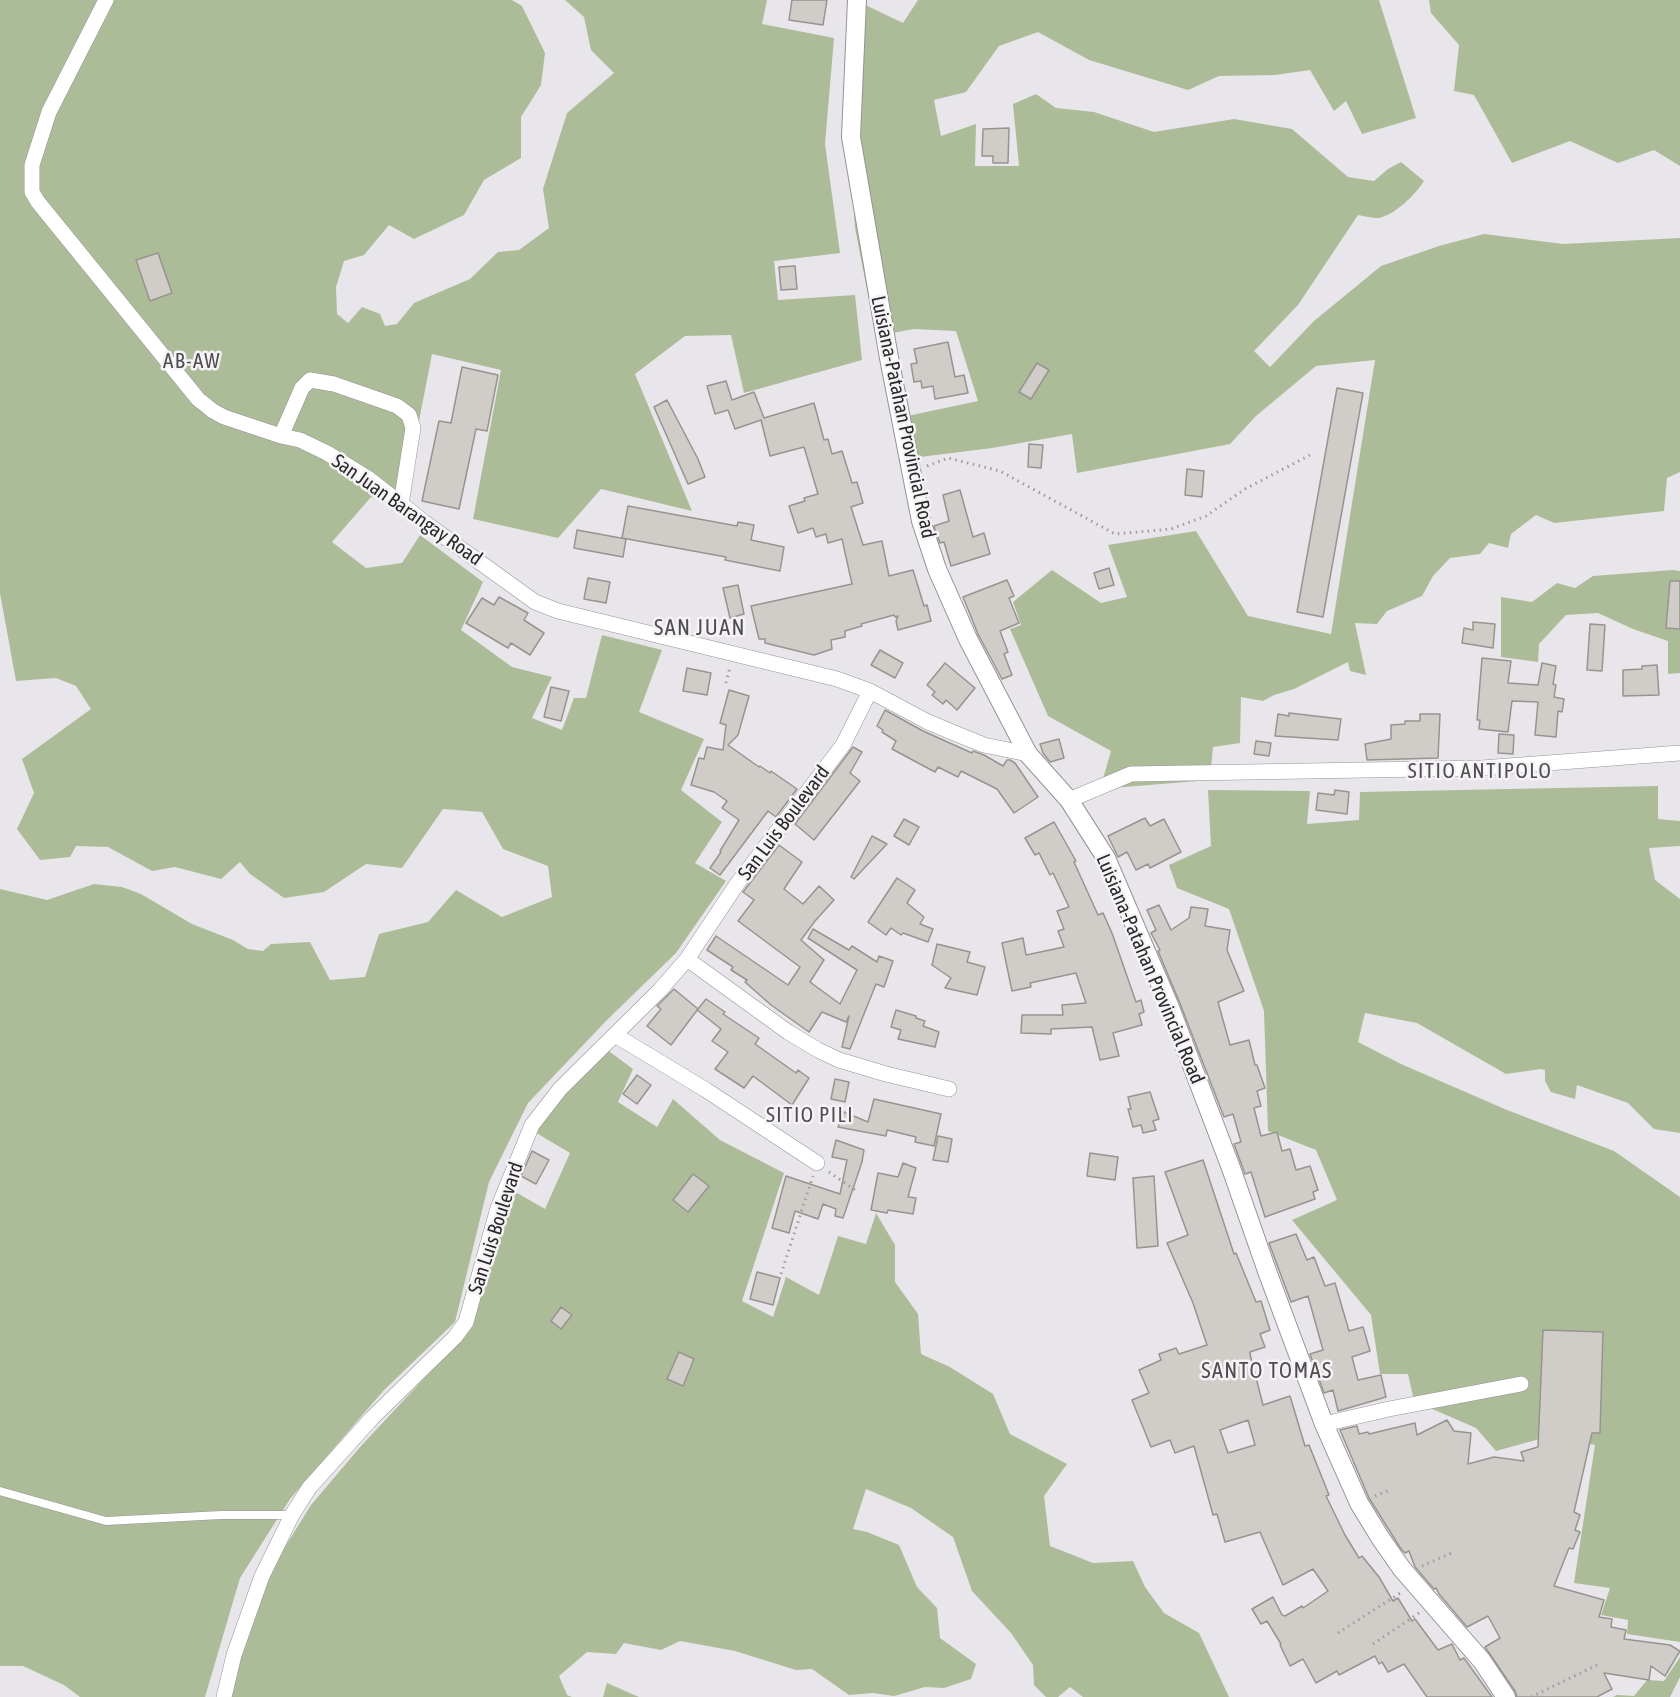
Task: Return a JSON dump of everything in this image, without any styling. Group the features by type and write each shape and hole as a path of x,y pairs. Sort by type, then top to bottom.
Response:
{"street":[{"name":"San Juan Barangay Road","path":"106,0 50,112 32,165 32,192 198,399 224,417 300,440 327,453 369,479 535,602 558,611 837,679 870,691 928,722 984,745 1028,754"},
{"name":"Luisiana-Patahan Provincial Road","path":"857,0 851,137 881,314 921,521 937,569 968,639 1028,754 1069,800 1106,858 1169,1005 1231,1168 1266,1272 1324,1424 1359,1503 1402,1569 1482,1661 1506,1697"},
{"path":"281,436 302,388 310,380 334,384 397,406 409,415 412,428 401,504"},
{"name":"San Luis Boulevard","path":"224,1697 234,1655 262,1576 292,1515 309,1488 372,1418 455,1337 466,1322 498,1208 532,1125 560,1089 660,990 687,959 737,884 843,745 870,691"},
{"path":"1069,800 1131,774 1482,768 1680,753"},
{"path":"687,959 788,1032 818,1050 839,1060 886,1074 949,1089"},
{"path":"615,1035 706,1090 817,1163"},
{"path":"1324,1424 1521,1384"}],"lane":[{"path":"0,1491 106,1521 221,1515 292,1515"}],"path":[{"path":"912,472 948,458 1000,471 1115,534 1171,529 1206,516 1245,489 1310,455"},
{"path":"781,1274 817,1163 858,1192"},
{"path":"1402,1569 1417,1568 1452,1553"},
{"path":"1338,1633 1415,1585"},
{"path":"1373,1644 1433,1604"},
{"path":"1531,1697 1597,1665"}],"green space":[{"path":"0,0 512,0 522,6 545,53 541,85 521,117 521,158 484,180 464,215 414,239 389,225 364,255 344,261 336,287 337,314 348,323 362,307 380,314 385,326 397,324 414,303 470,279 498,252 519,250 549,228 543,189 567,113 614,73 591,50 584,17 565,0 767,0 762,24 834,38 825,144 840,253 774,261 778,300 855,295 862,360 744,393 731,335 685,336 635,374 692,511 601,489 558,538 473,519 501,370 432,354 405,493 371,497 332,542 366,568 402,563 420,535 483,582 461,630 512,667 552,677 532,718 562,730 574,698 586,698 602,635 662,650 639,712 704,739 681,790 722,822 695,863 726,881 676,953 606,1021 528,1103 489,1182 455,1322 384,1390 290,1499 240,1578 205,1697 80,1697 64,1685 23,1666 0,1666 0,889 47,900 94,884 122,887 141,894 192,924 233,940 248,949 263,951 271,944 310,942 330,980 365,977 379,934 428,922 456,890 502,917 552,897 548,866 503,849 482,812 443,809 402,868 366,864 324,892 284,898 250,874 240,862 221,879 175,867 152,871 108,847 76,846 70,857 40,860 17,829 34,793 22,759 91,709 76,686 56,678 16,681 0,593"},
{"path":"918,0 1379,0 1416,118 1362,134 1346,101 1334,111 1310,70 1275,75 1219,76 1188,90 1089,60 1038,32 999,46 966,92 934,100 941,136 976,124 975,166 1019,166 1013,104 1036,94 1056,108 1094,112 1154,132 1234,119 1292,129 1348,177 1374,181 1401,162 1424,181 1410,198 1391,213 1378,218 1358,215 1298,305 1254,351 1270,367 1314,321 1381,266 1439,246 1484,234 1563,244 1680,238 1680,472 1667,478 1664,511 1554,523 1536,515 1511,534 1508,548 1489,543 1480,554 1450,558 1433,576 1422,596 1387,611 1377,624 1355,623 1366,675 1350,671 1348,662 1294,689 1263,701 1241,697 1240,743 1213,747 1210,780 1100,789 1111,751 1048,716 1010,629 1021,625 1013,602 1052,570 1101,603 1127,597 1108,545 1196,531 1248,616 1331,634 1375,360 1316,366 1256,416 1230,444 1077,473 1072,434 992,448 904,459 898,418 978,401 956,331 914,329 876,336 855,228 848,128 857,1 903,23"},
{"path":"1429,0 1680,0 1680,166 1654,150 1618,163 1570,141 1512,163 1474,95 1454,91 1459,45 1431,13"},
{"path":"1680,571 1680,673 1668,674 1668,641 1633,629 1598,613 1566,615 1539,644 1538,662 1501,657 1501,597 1532,602 1557,583 1575,588 1593,576"},
{"path":"1658,786 1658,819 1680,821 1680,846 1649,848 1655,880 1680,899 1680,1133 1654,1129 1628,1103 1577,1085 1575,1099 1551,1092 1545,1081 1545,1070 1506,1074 1417,1023 1365,1013 1358,1042 1401,1064 1507,1110 1614,1151 1680,1197 1680,1642 1627,1634 1628,1620 1601,1615 1610,1588 1574,1583 1595,1445 1554,1435 1496,1451 1476,1428 1414,1401 1408,1374 1380,1374 1371,1315 1292,1220 1337,1200 1316,1150 1268,1131 1264,1011 1229,909 1177,888 1169,865 1211,846 1208,790 1310,791 1307,824 1359,820 1360,792"},
{"path":"606,1049 633,1069 618,1102 657,1127 673,1099 720,1140 784,1173 742,1301 773,1317 786,1277 819,1295 838,1236 866,1244 876,1213 895,1245 895,1282 918,1314 921,1354 950,1367 993,1394 1010,1434 1067,1464 1044,1496 1050,1546 1093,1563 1133,1561 1145,1587 1164,1613 1199,1633 1229,1697 1083,1697 1070,1687 1058,1697 1046,1697 1034,1685 1033,1665 1011,1633 972,1591 953,1537 911,1508 866,1489 853,1529 899,1545 917,1587 937,1608 940,1638 976,1664 971,1679 944,1688 925,1687 894,1696 873,1693 849,1695 812,1669 796,1670 735,1651 680,1641 661,1650 624,1643 616,1654 587,1652 559,1676 567,1695 572,1697 223,1697 254,1597 311,1505 361,1446 473,1326 505,1186 545,1209 570,1153 533,1131 560,1093"},
{"path":"1680,1657 1680,1677 1670,1697 1613,1697 1617,1695 1634,1696 1647,1680 1664,1681"},
{"path":"607,1683 639,1697 603,1697"}],"building":[{"path":"792,0 827,0 823,25 789,20"},
{"path":"1009,128 1008,163 993,163 993,156 982,156 983,129"},
{"path":"158,253 172,293 150,301 136,260"},
{"path":"795,266 797,289 781,290 779,267"},
{"path":"948,342 955,377 964,375 968,393 935,399 933,386 922,388 921,381 914,382 911,364 917,363 914,349"},
{"path":"1037,363 1049,370 1031,399 1019,392"},
{"path":"462,367 498,375 487,431 476,429 459,509 422,501 439,421 451,423"},
{"path":"726,381 732,400 754,392 764,418 814,403 824,440 828,439 832,454 842,451 852,483 857,482 863,503 851,507 863,545 882,541 889,576 913,570 931,621 898,630 896,621 898,616 894,615 861,624 862,626 845,631 845,637 831,640 832,649 814,655 765,643 765,639 759,639 751,606 852,584 842,539 828,543 826,534 816,537 813,528 798,533 789,506 818,494 804,447 770,456 761,420 735,429 728,410 715,414 707,386"},
{"path":"1337,388 1363,393 1323,617 1297,612"},
{"path":"667,400 705,477 688,484 654,407"},
{"path":"1029,444 1043,445 1041,468 1028,467"},
{"path":"1187,469 1204,471 1202,497 1185,495"},
{"path":"960,490 973,537 984,533 990,554 951,566 944,542 940,543 934,526 949,521 943,495"},
{"path":"628,506 737,526 738,522 754,525 751,540 784,547 780,571 725,560 726,557 622,538"},
{"path":"577,530 626,539 623,557 574,548"},
{"path":"1109,568 1114,585 1099,589 1094,573"},
{"path":"588,578 610,582 606,603 584,599"},
{"path":"1007,580 1014,596 1009,598 1019,623 1000,631 1008,652 1004,654 1012,675 1002,679 978,634 963,597"},
{"path":"1670,581 1680,581 1680,629 1666,628"},
{"path":"738,585 744,614 730,618 723,588"},
{"path":"499,597 528,613 524,620 544,633 530,655 511,643 508,648 466,623 482,598 494,605"},
{"path":"1473,622 1495,624 1493,648 1462,643 1464,628 1473,630"},
{"path":"1590,624 1605,625 1602,671 1587,670"},
{"path":"880,650 903,663 895,678 871,665"},
{"path":"1482,658 1511,661 1508,683 1538,685 1542,663 1556,666 1553,684 1556,685 1554,697 1564,699 1562,712 1558,711 1556,737 1535,735 1538,702 1512,701 1508,732 1479,729 1480,720 1477,720"},
{"path":"945,663 975,688 957,710 946,700 943,704 932,695 935,692 927,685"},
{"path":"1657,665 1659,695 1623,696 1623,670"},
{"path":"687,668 711,673 707,695 683,691"},
{"path":"551,687 569,691 561,721 544,717"},
{"path":"729,690 749,696 738,735 728,745 759,767 770,773 771,771 797,789 776,817 768,811 720,875 710,868 739,820 722,808 727,801 714,792 691,785 699,758 704,759 707,747 723,750 726,725 720,723"},
{"path":"885,710 923,731 972,753 973,751 984,755 1003,766 1007,760 1010,760 1015,763 1038,797 1014,813 997,789 961,771 958,777 938,767 935,772 892,749 896,741 877,726"},
{"path":"1289,713 1341,719 1338,740 1275,736 1278,714 1289,716"},
{"path":"1420,714 1440,714 1438,758 1367,760 1365,744 1391,739 1391,725 1405,724 1405,721 1420,721"},
{"path":"1499,734 1514,735 1513,754 1498,753"},
{"path":"1059,739 1064,758 1050,762 1040,744"},
{"path":"1256,741 1271,743 1269,756 1254,754"},
{"path":"853,747 862,752 850,773 860,781 814,840 795,824"},
{"path":"1335,790 1349,792 1347,814 1316,810 1318,793 1334,795"},
{"path":"1145,818 1150,826 1164,819 1181,852 1150,868 1148,864 1136,870 1127,852 1118,857 1108,836"},
{"path":"904,819 919,827 909,845 894,836"},
{"path":"1054,822 1076,861 1074,862 1098,915 1103,913 1136,1002 1141,1000 1144,1012 1139,1014 1142,1025 1113,1033 1119,1056 1100,1060 1092,1027 1051,1029 1051,1034 1021,1033 1022,1015 1063,1015 1062,1005 1086,1003 1076,973 1030,983 1031,987 1012,991 1002,943 1023,938 1026,955 1064,947 1058,931 1064,929 1057,911 1069,907 1053,873 1050,875 1039,853 1035,855 1025,838"},
{"path":"872,836 887,844 854,879 851,877"},
{"path":"779,845 802,862 784,889 803,904 819,886 834,900 801,940 824,960 810,982 840,1004 857,970 808,938 813,929 849,950 852,946 877,962 879,956 893,961 884,987 876,984 850,1049 842,1047 849,1016 846,1022 822,1012 809,1032 771,1005 745,982 747,980 731,970 733,967 707,950 716,936 788,985 800,967 738,921 754,900 743,892"},
{"path":"897,878 915,890 907,903 924,917 920,924 933,929 928,942 903,933 901,935 891,928 886,935 868,922"},
{"path":"1159,905 1171,930 1189,918 1191,907 1208,909 1205,926 1230,930 1227,950 1244,991 1218,1002 1230,1045 1249,1040 1255,1065 1257,1065 1265,1088 1257,1091 1261,1106 1254,1108 1261,1136 1277,1132 1282,1151 1290,1149 1296,1170 1310,1166 1318,1190 1313,1192 1315,1199 1265,1217 1251,1172 1245,1174 1234,1144 1241,1142 1233,1114 1224,1117 1158,951 1160,950 1151,933 1156,930 1147,910"},
{"path":"937,944 970,952 967,962 985,967 977,995 945,988 951,978 932,965"},
{"path":"674,989 698,1009 671,1045 647,1026 661,1009 657,1006"},
{"path":"706,999 725,1012 723,1014 759,1038 755,1044 796,1073 798,1070 809,1078 792,1105 753,1076 744,1088 715,1069 728,1052 712,1041 721,1029 697,1010"},
{"path":"896,1010 916,1016 925,1021 923,1026 939,1032 935,1047 898,1039 901,1030 891,1027"},
{"path":"637,1075 651,1085 637,1104 623,1094"},
{"path":"835,1079 849,1082 845,1102 831,1099"},
{"path":"1150,1092 1159,1119 1153,1121 1156,1130 1143,1133 1141,1125 1133,1127 1128,1109 1131,1109 1128,1097"},
{"path":"874,1099 941,1114 934,1146 915,1142 916,1137 887,1130 886,1136 838,1127 844,1112 868,1122"},
{"path":"938,1136 952,1139 948,1162 933,1160"},
{"path":"836,1140 864,1150 843,1218 835,1216 836,1209 823,1204 818,1219 795,1211 789,1233 772,1228 786,1176 840,1194 847,1160 832,1157"},
{"path":"532,1151 549,1160 536,1184 521,1176"},
{"path":"1090,1153 1118,1157 1115,1180 1087,1176"},
{"path":"1203,1160 1234,1254 1236,1253 1256,1302 1261,1301 1270,1330 1260,1334 1265,1347 1250,1352 1263,1405 1290,1396 1305,1446 1309,1445 1329,1495 1326,1496 1359,1558 1362,1556 1379,1577 1393,1601 1398,1598 1412,1621 1415,1619 1438,1650 1452,1644 1460,1660 1464,1658 1492,1697 1427,1697 1404,1664 1388,1672 1382,1662 1379,1664 1375,1656 1339,1675 1337,1671 1316,1683 1303,1659 1290,1666 1281,1644 1267,1621 1261,1624 1252,1609 1273,1597 1282,1615 1285,1616 1302,1606 1303,1608 1328,1591 1313,1569 1283,1585 1260,1532 1225,1542 1217,1514 1213,1515 1194,1446 1175,1453 1170,1440 1151,1447 1132,1400 1149,1393 1139,1370 1161,1360 1159,1354 1176,1348 1179,1354 1207,1345 1193,1303 1167,1243 1188,1235 1165,1172","holes":["1248,1420 1255,1445 1228,1453 1220,1430"]},
{"path":"903,1163 916,1168 908,1197 916,1198 913,1214 871,1210 878,1173 898,1177"},
{"path":"693,1174 709,1186 688,1212 673,1200"},
{"path":"1154,1176 1158,1246 1137,1248 1133,1178"},
{"path":"1296,1234 1307,1260 1314,1257 1325,1286 1335,1283 1349,1331 1363,1327 1370,1351 1352,1357 1358,1380 1381,1375 1386,1397 1338,1411 1333,1390 1324,1393 1310,1354 1323,1350 1308,1296 1291,1302 1269,1243"},
{"path":"757,1272 780,1278 773,1305 750,1299"},
{"path":"561,1307 572,1315 561,1329 551,1321"},
{"path":"1543,1330 1603,1332 1600,1433 1592,1433 1574,1512 1580,1515 1575,1530 1580,1532 1573,1549 1569,1548 1554,1586 1604,1600 1599,1617 1612,1619 1611,1627 1626,1630 1624,1639 1670,1645 1680,1651 1665,1676 1651,1666 1649,1680 1604,1673 1612,1689 1597,1697 1517,1697 1485,1647 1500,1638 1488,1616 1467,1627 1436,1588 1434,1589 1415,1567 1409,1551 1405,1553 1401,1549 1369,1498 1340,1430 1357,1426 1359,1434 1368,1432 1369,1434 1415,1423 1417,1435 1447,1420 1454,1431 1471,1433 1468,1464 1494,1457 1524,1461 1521,1452 1538,1447"},
{"path":"679,1352 694,1359 683,1386 667,1379"}],"district":[{"name":"AB-AW","path":"192,361"},
{"name":"SAN JUAN","path":"700,628"},
{"name":"SITIO ANTIPOLO","path":"1480,771"},
{"name":"SITIO PILI","path":"810,1115"},
{"name":"SANTO TOMAS","path":"1267,1371"}]}
